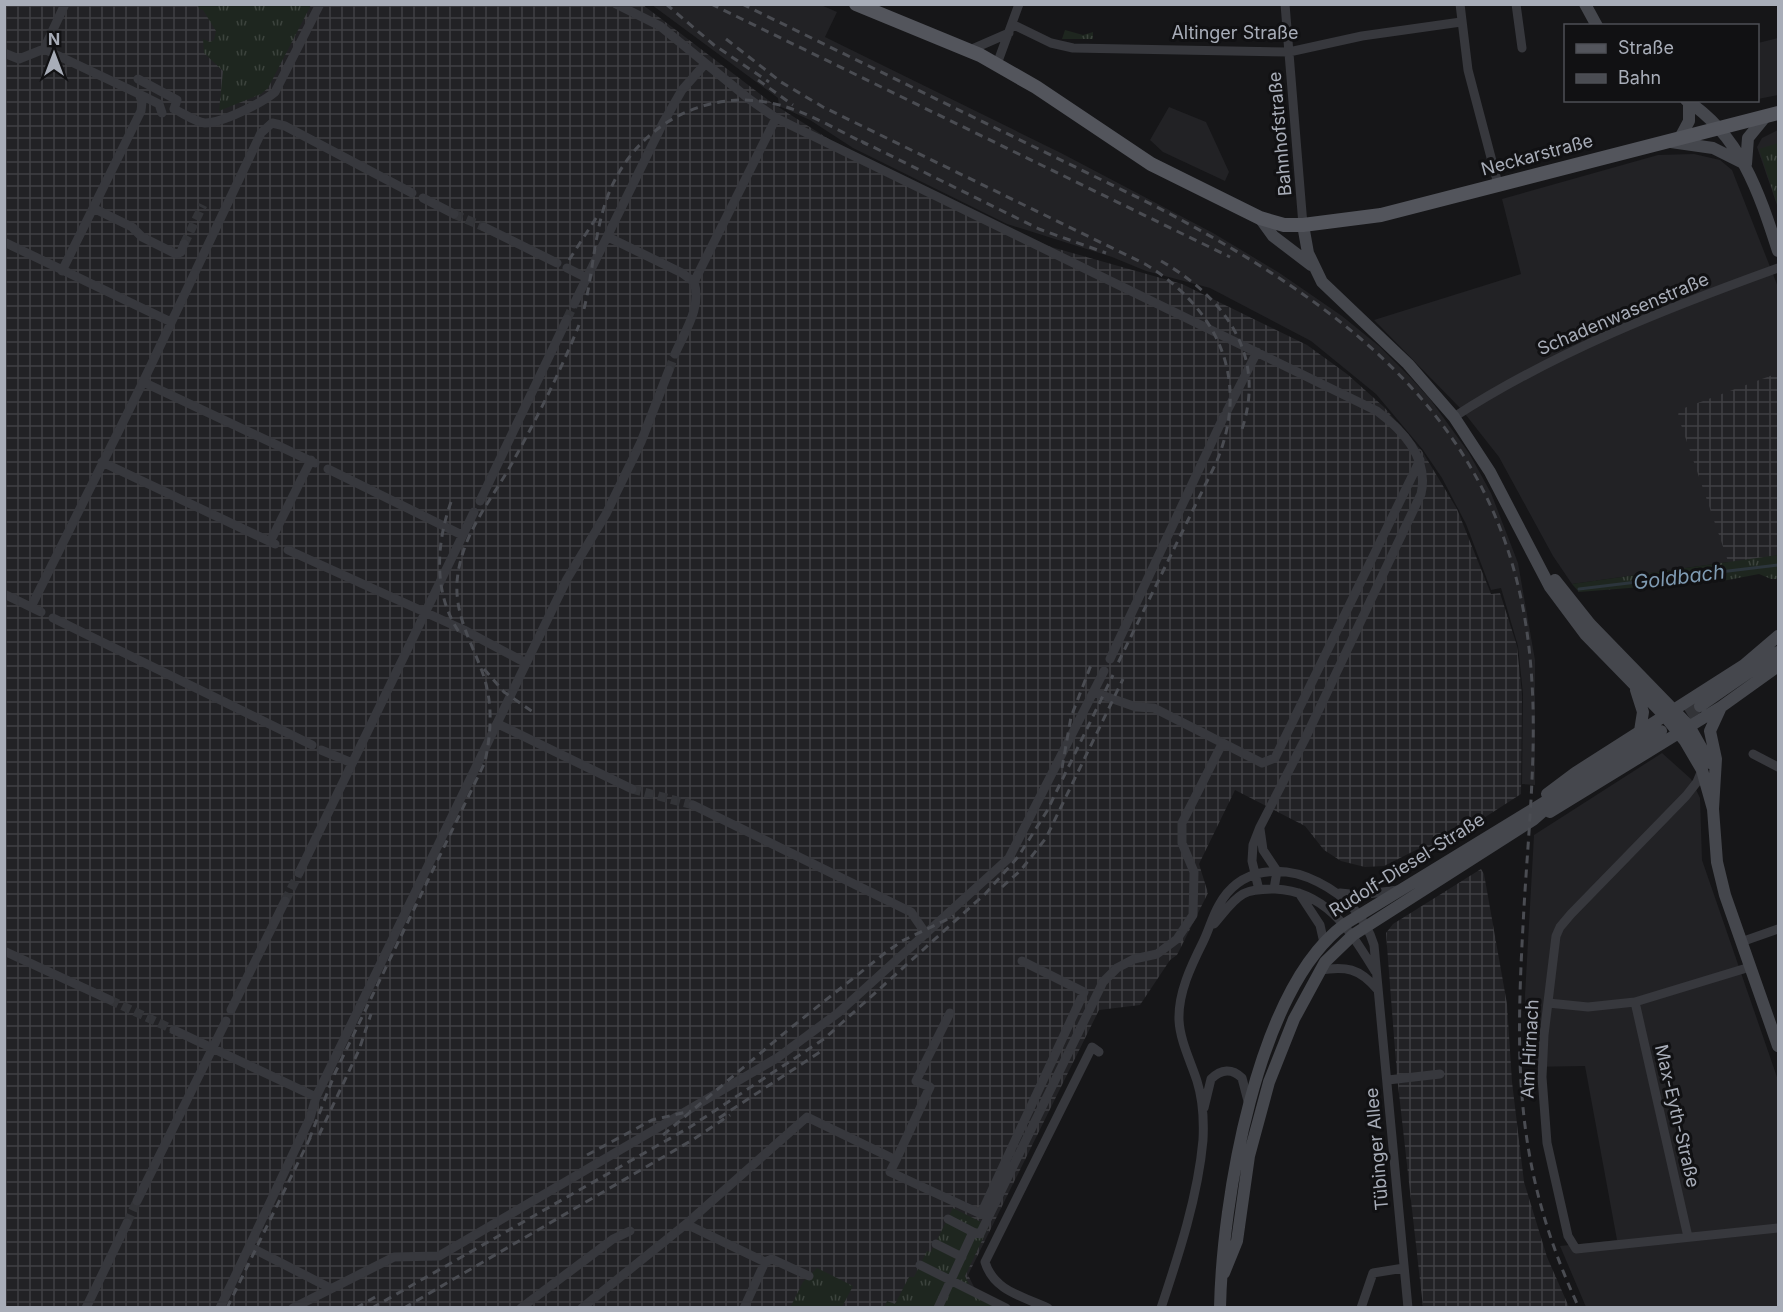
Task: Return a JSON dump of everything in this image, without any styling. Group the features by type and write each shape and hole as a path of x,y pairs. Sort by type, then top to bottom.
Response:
{"main road":[{"name":"Neckarstraße","path":"856,4 970,50 997,64 1151,164 1260,218 1284,225 1304,225 1382,214 1772,114"},
{"path":"1585,4 1596,24"},
{"path":"1687,102 1719,127 1746,165 1779,251"},
{"path":"1681,136 1690,117 1687,102"},
{"path":"1746,165 1748,138 1772,114"},
{"path":"1663,141 1713,148 1746,165"},
{"path":"1260,218 1273,236 1313,266 1329,290 1408,364 1454,417 1490,472 1550,587 1581,629 1633,684 1669,712"},
{"path":"1304,225 1313,266"},
{"path":"1532,552 1590,624 1684,729 1708,771 1720,877 1749,967 1779,1046"},
{"path":"1533,820 1586,792 1684,729 1701,705 1749,660 1779,636"},
{"path":"1701,705 1779,652"},
{"path":"1708,771 1716,759 1710,731 1721,707 1779,666"},
{"path":"1633,684 1642,706 1640,731"},
{"path":"1701,705 1721,707"},
{"name":"Rudolf-Diesel-Straße","path":"1533,807 1575,773 1669,712 1701,705"},
{"name":"Rudolf-Diesel-Straße","path":"1220,1290 1237,1241 1245,1177 1262,1105 1285,1038 1320,970 1337,948 1353,935 1362,921 1400,890 1533,807 1571,788 1661,731"},
{"name":"Rudolf-Diesel-Straße","path":"1220,1308 1222,1249 1230,1190 1249,1105 1270,1042 1288,1001 1324,943 1345,924 1362,921 1533,820 1571,788"}],"street":[{"path":"4,53 19,59 44,49 65,4"},
{"path":"138,79 177,100 174,109 202,123 216,121 268,98 275,92 320,4"},
{"path":"616,4 660,26 705,64 776,118 1377,411 1390,420 1420,459 1424,479 1420,494 1253,845 1259,890"},
{"path":"997,64 1019,4"},
{"name":"Bahnhofstraße","path":"1285,4 1304,225"},
{"path":"1460,4 1469,75 1498,183"},
{"path":"1516,4 1522,48"},
{"name":"Altinger Straße","path":"1011,29 1073,48 1289,52 1362,36 1461,22"},
{"path":"970,50 1011,29"},
{"path":"44,49 159,104 162,113"},
{"path":"574,304 682,90 705,64"},
{"path":"62,271 141,111 142,102 139,94"},
{"path":"694,282 776,118"},
{"path":"31,607 143,382 261,133 272,123 285,126 412,193"},
{"path":"423,198 454,214"},
{"path":"93,208 132,227 142,237 176,254 181,252 184,244"},
{"path":"484,227 557,263"},
{"path":"608,237 682,273 694,282 698,295 696,306 675,354"},
{"path":"4,242 171,322"},
{"path":"567,268 587,278"},
{"name":"Schadenwasenstraße","path":"1454,417 1541,367 1589,343 1779,268"},
{"path":"480,501 567,319"},
{"path":"1110,659 1257,352"},
{"path":"220,1308 310,1118 316,1097 526,663 567,579 606,514 641,442 669,370"},
{"path":"102,462 273,543 313,462 143,382"},
{"path":"1093,692 1136,707 1154,708 1262,763 1275,758 1420,459"},
{"path":"327,469 462,535"},
{"path":"299,873 474,512"},
{"path":"288,550 424,614 464,630 526,663"},
{"path":"4,594 41,612"},
{"path":"53,618 312,745"},
{"path":"293,1308 394,1257 439,1256 768,1064 838,1013 1009,858 1104,671"},
{"path":"498,724 632,789"},
{"path":"948,1219 980,1234 1103,982 1117,968 1134,959 1156,954 1177,939 1193,915 1194,872 1182,843 1182,823 1222,744"},
{"path":"321,750 352,763"},
{"path":"1753,754 1779,767"},
{"name":"Am Hirnach","path":"1708,771 1560,927 1552,965 1544,1035 1543,1107 1551,1166 1571,1245 1576,1249 1779,1228"},
{"path":"693,805 911,912 926,934"},
{"path":"1260,827 1263,850 1277,871 1274,889"},
{"path":"1203,1110 1179,1022 1180,1000 1186,979 1226,894 1255,873 1277,871 1303,875 1338,893 1360,895 1400,890"},
{"path":"1207,934 1234,900 1245,892 1274,889 1299,893 1324,905 1345,924 1377,973"},
{"path":"1299,893 1320,925 1324,943"},
{"path":"1338,893 1362,921"},
{"path":"231,1010 285,901"},
{"name":"Tübinger Allee","path":"1362,921 1374,945 1408,1308"},
{"path":"1741,942 1779,929"},
{"path":"4,951 110,1000"},
{"path":"950,1013 916,1081 930,1087 890,1172 981,1215 1084,992 1022,962"},
{"path":"1320,970 1348,967 1367,977 1377,988"},
{"path":"1548,1003 1588,1007 1635,1002 1749,967"},
{"name":"Max-Eyth-Straße","path":"1635,1002 1688,1237"},
{"path":"137,1201 226,1022"},
{"path":"174,1030 213,1046 316,1097"},
{"path":"1048,1308 998,1285 989,1276 985,1262 1003,1237 1028,1187 1061,1120 1092,1047 1099,1052"},
{"path":"1161,1308 1174,1270 1200,1169 1203,1110 1211,1079 1222,1071 1230,1071 1242,1078 1249,1105"},
{"path":"1388,1080 1440,1074"},
{"path":"582,1308 687,1224 807,1118 896,1160"},
{"path":"86,1308 127,1223"},
{"path":"687,1224 765,1262"},
{"path":"521,1308 613,1239 630,1231"},
{"path":"938,1308 973,1232"},
{"path":"936,1244 962,1257"},
{"path":"250,1247 330,1288"},
{"path":"744,1308 765,1262 772,1259 808,1276"},
{"path":"920,1265 1006,1308"},
{"path":"1361,1308 1373,1273 1404,1268"}],"shaded area":[{"path":"5,5 643,5 772,103 857,157 1037,243 1182,284 1307,345 1347,374 1384,407 1422,451 1457,509 1491,594 1500,593 1517,646 1522,695 1521,794 1431,852 1420,848 1384,866 1365,867 1341,861 1324,850 1305,826 1235,790 1199,864 1208,893 1177,955 1170,960 1140,1005 1099,1010 968,1275 976,1291 1013,1307 5,1308"},
{"path":"652,5 821,5 837,12 825,37 1061,153 1213,233 1278,272 1342,316 1379,346 1411,378 1430,399 1469,453 1491,493 1518,563 1535,660 1535,785 1522,784 1523,694 1518,646 1501,588 1491,590 1466,524 1442,478 1423,450 1376,394 1311,341 1210,288 1146,271 1112,257 1007,224 853,148 810,120 779,106 778,98"},
{"path":"1778,38 1778,95 1759,99 1759,43"},
{"path":"1169,107 1206,122 1229,172 1225,181 1163,152 1150,140"},
{"path":"1778,130 1778,208 1757,147 1762,138"},
{"path":"1694,154 1720,160 1732,170 1778,287 1778,555 1572,584 1553,556 1499,457 1462,410 1374,320 1521,274 1502,199 1658,155"},
{"path":"1778,373 1778,555 1729,564 1678,416 1679,410"},
{"path":"1662,753 1691,779 1700,798 1702,860 1778,1080 1778,1307 1586,1307 1560,1246 1617,1240 1585,1066 1527,1067 1525,995 1534,835"},
{"path":"1481,869 1484,874 1507,1004 1512,1082 1524,1182 1547,1257 1569,1307 1423,1307 1397,1076 1386,933 1393,924"}],"green space":[{"path":"198,5 311,5 268,88 261,94 219,111 223,71 204,53 203,39 210,42 214,40 216,31"},
{"path":"1065,30 1083,35 1093,32 1093,39 1062,39"},
{"path":"1778,143 1778,207 1759,149"},
{"path":"1778,555 1778,579 1759,574 1728,580 1579,592 1572,584"},
{"path":"953,1208 989,1226 965,1276 971,1288 1010,1307 884,1308 887,1301 895,1304 909,1277 914,1277 927,1251 931,1252"},
{"path":"817,1268 853,1286 842,1307 790,1308 803,1282"}],"waterway":[{"name":"Goldbach","path":"1579,589 1778,565"}],"tunnel":[{"path":"184,244 203,205"},
{"path":"454,214 484,227"},
{"path":"567,319 574,304"},
{"path":"669,370 675,354"},
{"path":"1672,724 1700,706"},
{"path":"632,789 693,805"},
{"path":"285,901 299,873"},
{"path":"110,1000 174,1030"},
{"path":"127,1223 137,1201"}],"railway":[{"path":"666,4 714,45 769,82"},
{"path":"711,4 1230,257"},
{"path":"742,4 1155,206 1227,246 1295,288 1356,335 1410,386 1456,444 1492,510 1518,584 1531,669 1533,765 1523,926 1520,1028 1524,1120 1531,1166 1543,1211 1558,1258 1579,1308"},
{"path":"726,39 781,82 823,107 1145,264 1171,282 1192,303 1209,325 1221,350 1228,376 1230,404 1226,433 1216,463 1118,663"},
{"path":"758,80 793,105"},
{"path":"584,309 602,214 617,176 631,154 670,120 693,109 718,102 744,100 771,103 808,115 868,145"},
{"path":"861,141 1039,229 1106,253"},
{"path":"569,260 598,215"},
{"path":"1161,261 1204,293 1222,311 1235,332 1244,354 1249,378 1248,404 1241,432"},
{"path":"309,1140 335,1073 485,762 490,730 489,698 484,677 459,607 457,582 460,564 472,531 533,424 579,325"},
{"path":"451,502 440,551 441,585 451,617 459,632"},
{"path":"1062,768 1071,717 1091,665"},
{"path":"484,669 504,692 533,712"},
{"path":"372,1308 690,1127 824,1039 986,893 1018,857 1047,811 1113,675"},
{"path":"1002,887 1021,870 1046,838 1123,679"},
{"path":"663,1135 788,1030 885,953 902,941 954,916"},
{"path":"319,1135 359,1050 371,1014"},
{"path":"719,1118 820,1052"},
{"path":"587,1155 652,1120 691,1111"},
{"path":"404,1308 694,1139 730,1115"},
{"path":"227,1308 313,1132"},
{"path":"356,1308 377,1296"}]}
